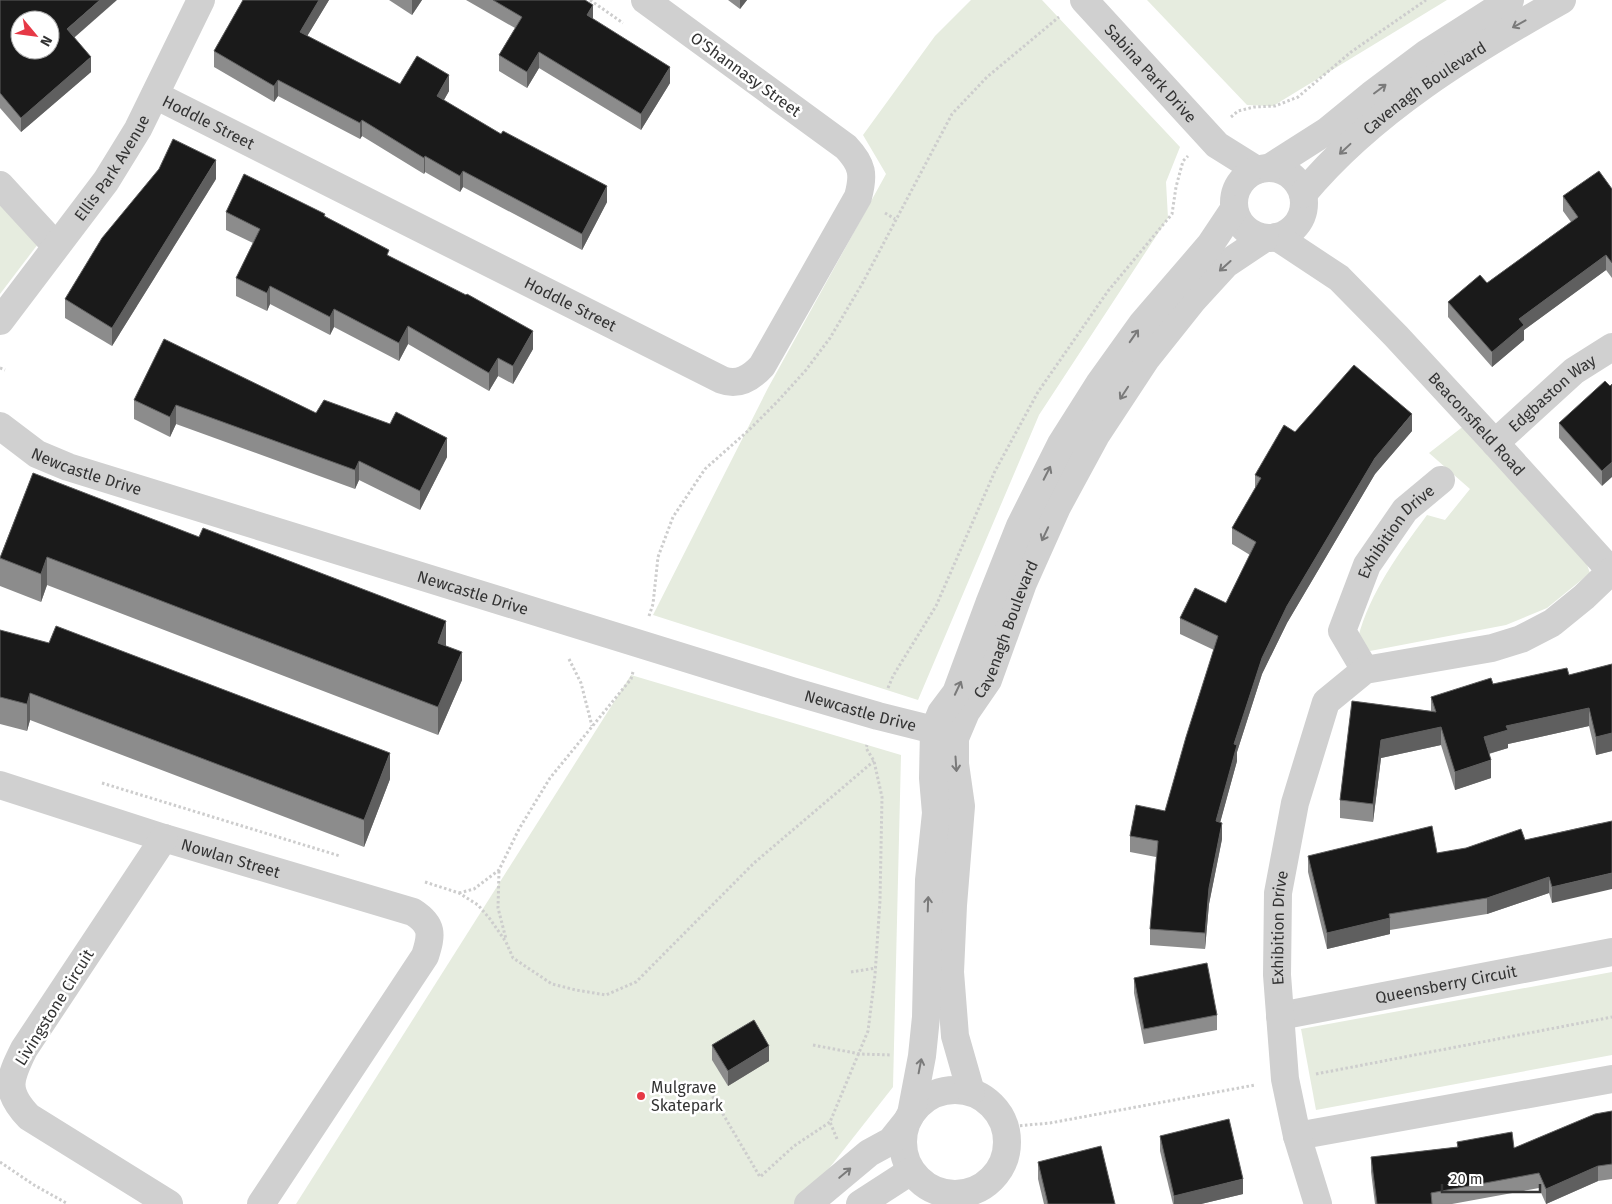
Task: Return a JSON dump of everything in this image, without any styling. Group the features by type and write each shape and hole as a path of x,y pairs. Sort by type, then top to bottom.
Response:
{"street":[{"name":"Ellis Park Avenue","path":"0,321 106,181 138,129 201,0"},
{"name":"O'Shannasy Street","path":"645,0 846,147"},
{"name":"Cavenagh Boulevard","path":"1263,169 1327,131 1427,53 1510,0"},
{"name":"Cavenagh Boulevard","path":"1302,206 1324,170 1365,131 1434,78 1513,27 1562,0"},
{"name":"Sabina Park Drive","path":"1075,6 1122,42 1217,145 1263,169"},
{"name":"Hoddle Street","path":"155,95 730,383 753,375 762,366 858,197 862,183 862,171 857,158 846,147"},
{"name":"Sabina Park Drive","path":"1217,145 1235,199"},
{"path":"1263,169 1280,170 1291,175 1298,184 1302,206 1295,226 1287,233 1271,238 1254,236 1244,229 1237,220 1235,199 1241,181 1249,174 1263,169"},
{"path":"0,185 56,246"},
{"name":"Cavenagh Boulevard","path":"971,1092 955,1036 950,972 961,806 955,764 945,734 941,713 956,692 1020,526 1061,444 1099,384 1142,324 1210,245 1235,199"},
{"name":"Beaconsfield Road","path":"1302,206 1339,278"},
{"name":"Cavenagh Boulevard","path":"945,734 966,712 988,680 1023,583 1057,507 1096,435 1146,359 1193,300 1226,264 1271,238"},
{"name":"Beaconsfield Road","path":"1271,238 1339,278 1396,336 1495,443 1611,572"},
{"name":"Edgbaston Way","path":"1495,443 1574,372 1612,347"},
{"name":"Newcastle Drive","path":"0,426 37,454 68,466 792,691 945,734"},
{"name":"Exhibition Drive","path":"1365,670 1342,631 1367,565 1405,510 1441,480"},
{"name":"Exhibition Drive","path":"1318,1204 1297,1136 1285,1080 1277,975 1278,893 1295,804 1326,702 1365,670 1492,648 1521,639 1552,623 1611,572"},
{"path":"808,1204 869,1153 891,1141 909,1118 922,1101 937,1093 954,1089 971,1092 982,1097 992,1105 1000,1115 1005,1127 1007,1139 1006,1152 1001,1167 979,1196 963,1194 951,1199 921,1182 911,1171 904,1155 902,1138 909,1118 922,1056 926,1017 929,880 936,814 933,778 945,734"},
{"name":"Nowlan Street","path":"0,785 164,838 413,912 424,920 430,930 430,942 426,956 261,1204"},
{"name":"Livingstone Circuit","path":"164,838 24,1049 14,1069 11,1086 17,1104 29,1117 169,1204"},
{"name":"Queensberry Circuit","path":"1280,1016 1612,952"},
{"path":"1297,1136 1612,1079"},
{"path":"860,1204 911,1171"}],"path":[{"path":"874,761 754,862 636,982 606,995 576,990 552,984 513,958 506,942 498,908 500,870 519,829 550,778 631,679 653,604 658,556 673,517 705,469 777,402 806,370 830,338 862,284 952,114 987,77 1075,6"},
{"path":"0,368 5,370"},
{"path":"569,659 581,683 592,726"},
{"path":"95,781 340,856"},
{"path":"459,892 474,889 500,870"},
{"path":"416,879 459,892 478,905 506,942"},
{"path":"851,972 876,968"},
{"path":"1005,1127 1050,1123 1612,1017"},
{"path":"813,1045 860,1054 922,1056"},
{"path":"710,1092 760,1177 794,1146 830,1122"},
{"path":"0,1162 34,1185 68,1204"}],"shaded area":[{"path":"971,0 1042,0 1180,147 1166,182 1168,218 1039,415 918,700 653,615 768,388 886,174 863,135 935,36"},
{"path":"1147,0 1447,0 1273,106 1247,105"},
{"path":"0,203 38,244 0,294"},
{"path":"1465,425 1581,548 1590,573 1547,608 1506,625 1370,651 1358,638 1370,605 1386,574 1427,515 1445,520 1470,489 1429,453"},
{"path":"631,675 901,755 893,1087 827,1171 798,1204 296,1204"},
{"path":"1612,972 1612,1055 1316,1110 1301,1029"}],"building":[{"path":"0,0 100,0 67,29 91,57 21,118 0,93"},
{"path":"243,0 319,0 300,32 400,84 417,56 449,75 437,96 501,134 503,131 607,186 582,234 463,171 460,176 425,156 424,158 362,120 360,123 278,80 274,86 214,51"},
{"path":"493,0 585,0 593,5 587,15 670,67 641,114 539,52 527,72 499,55 522,17"},
{"path":"173,139 216,160 112,328 65,299 102,238 159,169"},
{"path":"1599,171 1612,189 1612,263 1606,255 1519,319 1524,325 1492,352 1448,302 1480,275 1487,283 1578,217 1563,196"},
{"path":"244,174 325,214 324,216 389,250 387,255 467,294 533,331 513,366 498,358 489,373 408,326 399,343 334,309 330,317 270,286 267,293 236,278 260,229 226,212"},
{"path":"164,339 316,413 324,400 390,424 396,412 447,438 420,491 359,461 355,470 176,405 170,417 134,400"},
{"path":"1354,365 1412,414 1375,458 1287,606 1262,658 1234,744 1237,745 1216,821 1222,823 1209,888 1205,933 1150,929 1158,841 1130,836 1136,805 1165,811 1218,636 1180,618 1195,588 1226,603 1256,542 1232,528 1261,478 1255,475 1284,425 1295,432"},
{"path":"1605,381 1610,386 1612,384 1612,462 1602,471 1559,423"},
{"path":"33,473 199,537 203,528 446,621 438,643 462,652 438,707 47,557 41,574 0,558"},
{"path":"56,626 390,753 364,820 30,693 27,704 0,697 0,630 49,643"},
{"path":"1612,664 1612,733 1596,737 1589,708 1506,726 1508,730 1484,737 1491,760 1455,772 1441,727 1381,740 1373,804 1340,800 1352,701 1436,712 1431,697 1491,678 1493,684 1567,668 1569,675"},
{"path":"1612,821 1612,873 1552,887 1549,877 1487,898 1389,914 1390,918 1327,933 1308,856 1432,826 1437,853 1466,848 1521,829 1525,840"},
{"path":"1207,963 1217,1015 1144,1029 1134,978"},
{"path":"754,1020 769,1046 728,1071 712,1045"},
{"path":"1612,1111 1612,1164 1598,1166 1546,1189 1539,1173 1431,1193 1432,1204 1377,1204 1371,1157 1458,1147 1457,1142 1512,1132 1514,1148 1595,1114"},
{"path":"1229,1119 1243,1179 1174,1196 1160,1136"},
{"path":"1101,1146 1115,1204 1048,1204 1038,1162"}],"place":[{"name":"Mulgrave Skatepark","path":"641,1096"}]}
